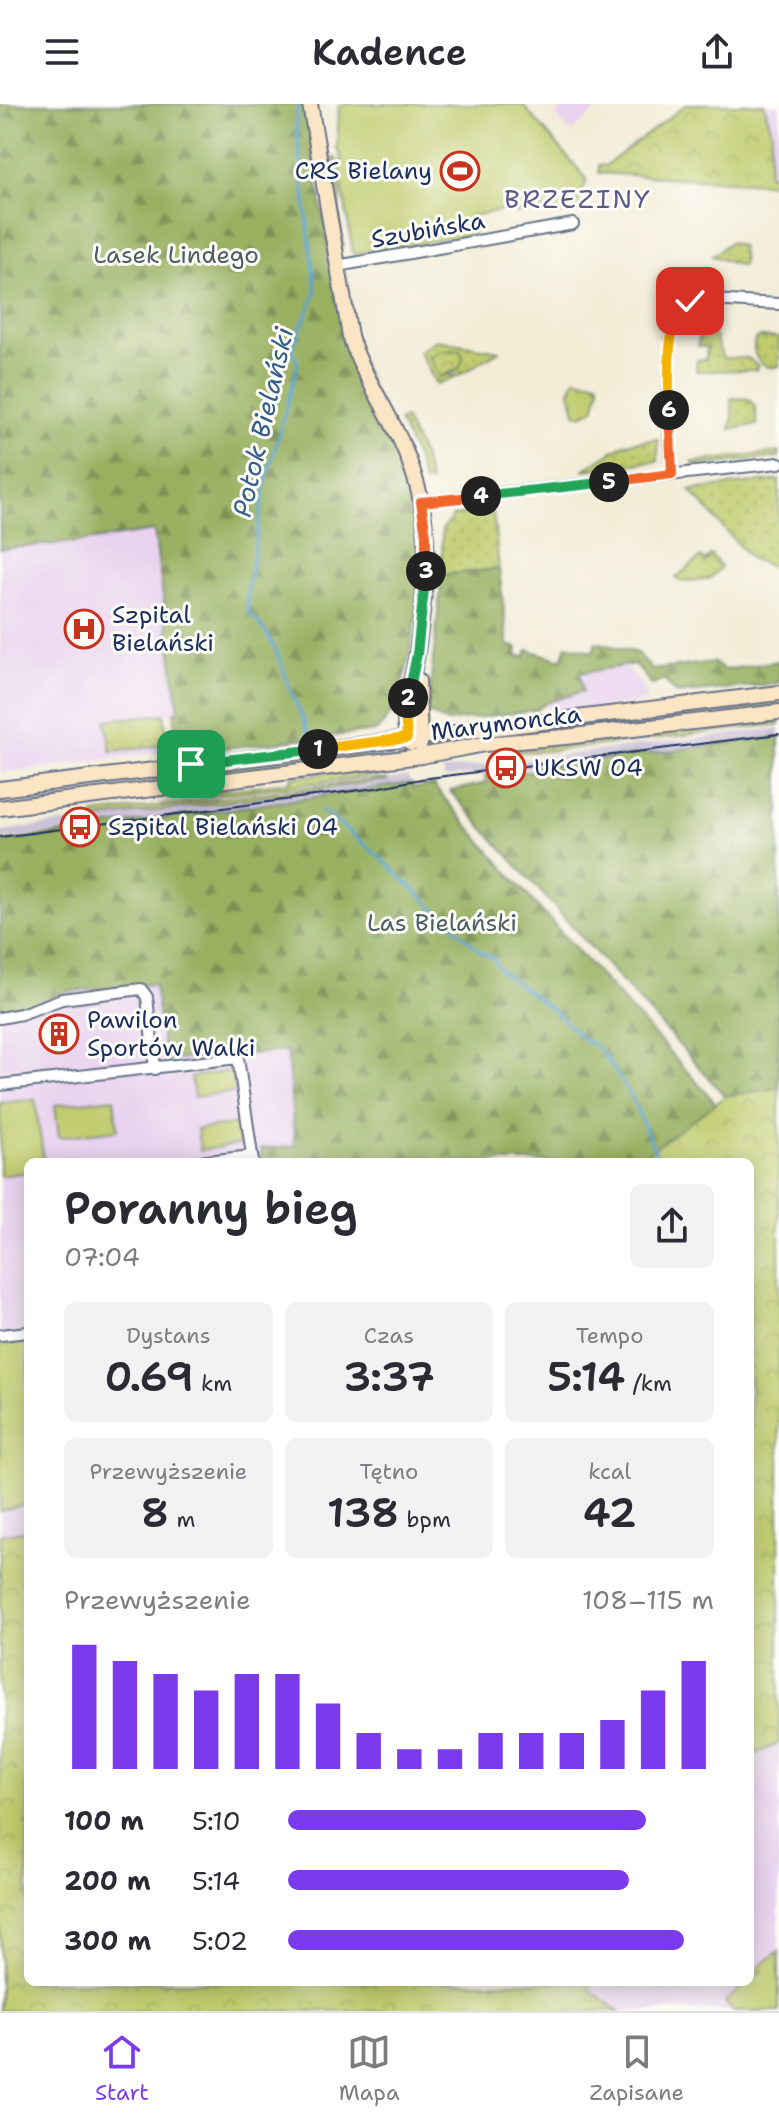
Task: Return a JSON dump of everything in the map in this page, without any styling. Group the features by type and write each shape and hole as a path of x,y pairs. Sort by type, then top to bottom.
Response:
{"main road":[{"path":"310,104 353,346 409,460 421,502 426,555 417,654 405,712 421,756"},
{"name":"Marymoncka","path":"0,789 779,693"},
{"path":"655,708 657,726"},
{"name":"Marymoncka","path":"0,808 421,756 485,744 779,712"},
{"path":"29,785 49,802 70,791 76,779"}],"street":[{"name":"Szubińska","path":"337,266 573,224"},
{"path":"672,474 668,430 671,349 676,315 690,301 705,298 779,304"},
{"path":"421,502 779,463"},
{"path":"0,1018 62,999 141,989 147,997 155,1069"},
{"path":"0,1085 238,1058 252,1158"},
{"path":"0,1335 24,1332"}],"shaded area":[{"path":"565,104 604,104 571,132 556,116"},
{"path":"764,104 779,104 779,176 768,175 772,132"},
{"name":"Szpital Bielański","path":"0,394 154,531 179,712 164,714 169,751 0,773"},
{"path":"624,665 649,698 639,703 553,714 546,703 582,691 580,673"},
{"path":"779,728 779,736 444,778 443,770"},
{"path":"407,776 411,783 376,790 96,827 95,819 375,783"},
{"path":"88,820 89,828 0,839 0,831"},
{"path":"0,844 524,1158 24,1158 24,1531 0,1535"},
{"path":"779,1743 779,2011 620,2011 590,1986 754,1986 754,1755"}],"green space":[{"name":"Lasek Lindego","path":"0,104 305,104 338,307 412,487 415,522 419,522 420,568 412,643 392,711 377,731 179,753 174,712 179,711 154,531 0,549"},
{"name":"CRS Bielany","path":"339,104 522,104 587,179 575,212 549,216 547,209 517,214 515,208 471,216 473,235 353,254 339,163 342,158 337,148"},
{"path":"687,104 764,104 772,132 768,174 779,176 779,184 599,173 599,165 605,166"},
{"path":"336,158 341,196 338,209 344,247 340,248 324,160"},
{"path":"730,242 741,246 741,266 712,256"},
{"path":"699,334 714,334 723,358 748,358 758,366 756,370 696,371 697,360 706,359 707,347 698,346"},
{"path":"779,338 779,366 767,367 759,361 754,345 755,339"},
{"path":"436,340 499,351 453,379 460,350 440,352 430,357 440,377 451,374 451,379 436,384 419,351"},
{"path":"460,350 463,357 460,368 440,377 430,358 440,352"},
{"path":"575,379 598,382 600,388 594,409 582,415 575,413 570,391"},
{"path":"731,398 749,399 755,407 757,425 730,429 733,416"},
{"path":"404,418 423,456 430,483 424,483 399,421"},
{"path":"658,439 658,461 583,470 626,443"},
{"path":"779,452 779,457 694,466 693,462"},
{"path":"779,480 779,569 751,559 690,490"},
{"path":"493,511 499,569 442,575 442,530 453,516"},
{"path":"711,555 721,567 709,579 681,582 676,578 701,557 705,561"},
{"path":"499,569 508,645 518,648 517,655 525,657 528,650 562,660 567,645 593,652 596,642 638,653 652,670 713,662 724,670 779,661 779,683 677,694 664,680 652,685 635,664 580,673 583,691 546,703 536,710 447,722 430,714 428,709 442,575"},
{"path":"779,698 779,706 666,721 662,716 663,713"},
{"path":"164,714 168,745 111,751 106,720"},
{"path":"647,715 648,722 444,746 443,739"},
{"path":"779,717 779,724 549,751 517,752 517,749"},
{"name":"Las Bielański","path":"779,737 779,1156 450,791 486,783 485,776 531,771 532,768"},
{"path":"382,747 383,754 193,779 182,774 183,772"},
{"path":"385,767 380,775 199,797 198,793 290,782 290,777"},
{"path":"375,779 389,780 95,819 94,814"},
{"path":"411,783 413,788 433,785 530,898 779,1173 754,1164 754,1158 262,1158 261,1149 295,1146 287,1051 165,1061 154,984 65,992 36,1005 0,1013 0,842"},
{"path":"232,1071 235,1092 194,1097 191,1077"},
{"path":"779,1088 779,1743 754,1755 754,1158 641,1158 726,1096"},
{"path":"114,1098 118,1130 59,1137 55,1105"},
{"path":"35,1099 43,1158 24,1158 24,1173 0,1176 0,1103"},
{"path":"238,1124 240,1144 200,1150 197,1129"},
{"path":"24,1342 24,1504 0,1511 0,1345"},
{"path":"24,1531 24,1986 591,1986 589,1989 619,2011 0,2011 0,1535"},
{"path":"779,1951 779,2011 733,2011 725,2002 744,1986 754,1986 754,1977 764,1969 754,1976 754,1971"}],"waterway":[{"name":"Potok Bielański","path":"298,104 296,125 316,292 292,349 298,364 266,481 247,592 249,613 273,644 309,735"},
{"name":"Potok Bielański","path":"322,810 375,853 482,953 492,957 501,971 554,1011 583,1039 597,1047 631,1096 658,1158"}],"tram line":[{"path":"0,837 779,734"}],"place":[{"name":"CRS Bielany","path":"460,171"},
{"name":"Szpital Bielański","path":"84,629"},
{"name":"UKSW 04","path":"506,768"},
{"name":"Szpital Bielański 04","path":"80,827"},
{"name":"Pawilon Sportów Walki","path":"59,1034"}],"district":[{"name":"BRZEZINY","path":"578,199"}],"route":[{"path":"191,764 407,738 405,712 417,654 426,571 426,535 421,502 672,474 668,430 673,329 676,315 690,301"}]}
